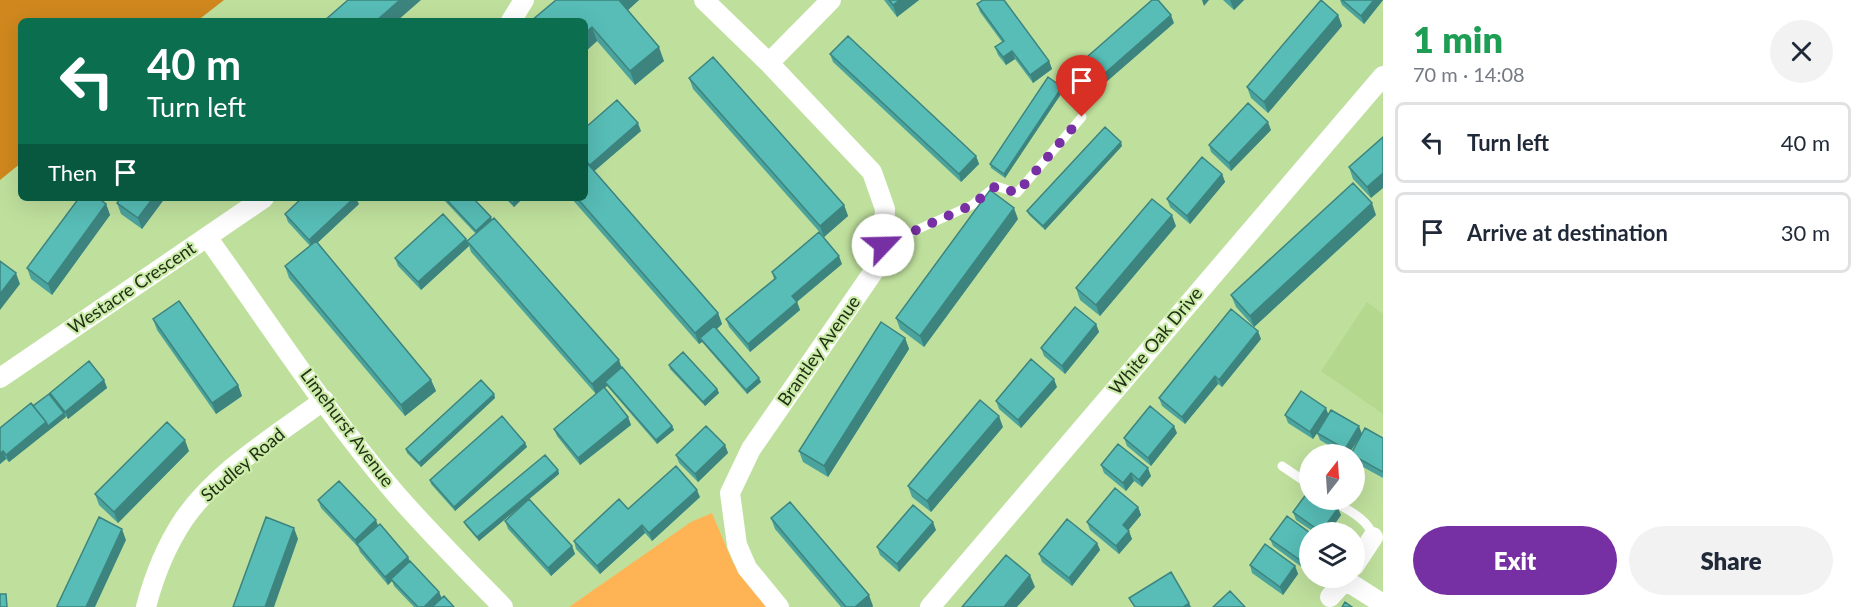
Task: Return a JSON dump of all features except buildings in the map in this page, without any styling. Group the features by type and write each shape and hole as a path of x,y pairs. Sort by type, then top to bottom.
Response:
{"street":[{"path":"513,18 524,0"},
{"name":"Brantley Avenue","path":"704,0 769,63 872,172 885,209 883,245 876,268 751,449 730,493 737,545 747,568 779,607"},
{"path":"769,63 831,0"},
{"name":"White Oak Drive","path":"930,607 1383,76"},
{"name":"Westacre Crescent","path":"0,378 260,201"},
{"name":"Limehurst Avenue","path":"207,237 324,400 397,495 503,607"},
{"name":"Studley Road","path":"146,607 152,584 168,548 185,519 206,493 240,462 324,400"},
{"path":"1365,549 1373,537"},
{"path":"1330,597 1337,588"},
{"path":"1365,588 1383,604"}],"lane":[{"path":"883,245 972,205 996,186 1017,193 1082,117"},
{"path":"1282,466 1299,478"},
{"path":"1346,510 1366,523 1373,537"}],"shaded area":[{"path":"0,0 224,0 201,18 18,18 18,165 0,180"},
{"path":"1367,302 1383,314 1383,414 1321,371"},
{"path":"712,513 733,563 767,607 569,607 691,522"}],"route":[{"path":"883,245 972,205 996,186 1017,193 1082,117"}]}
